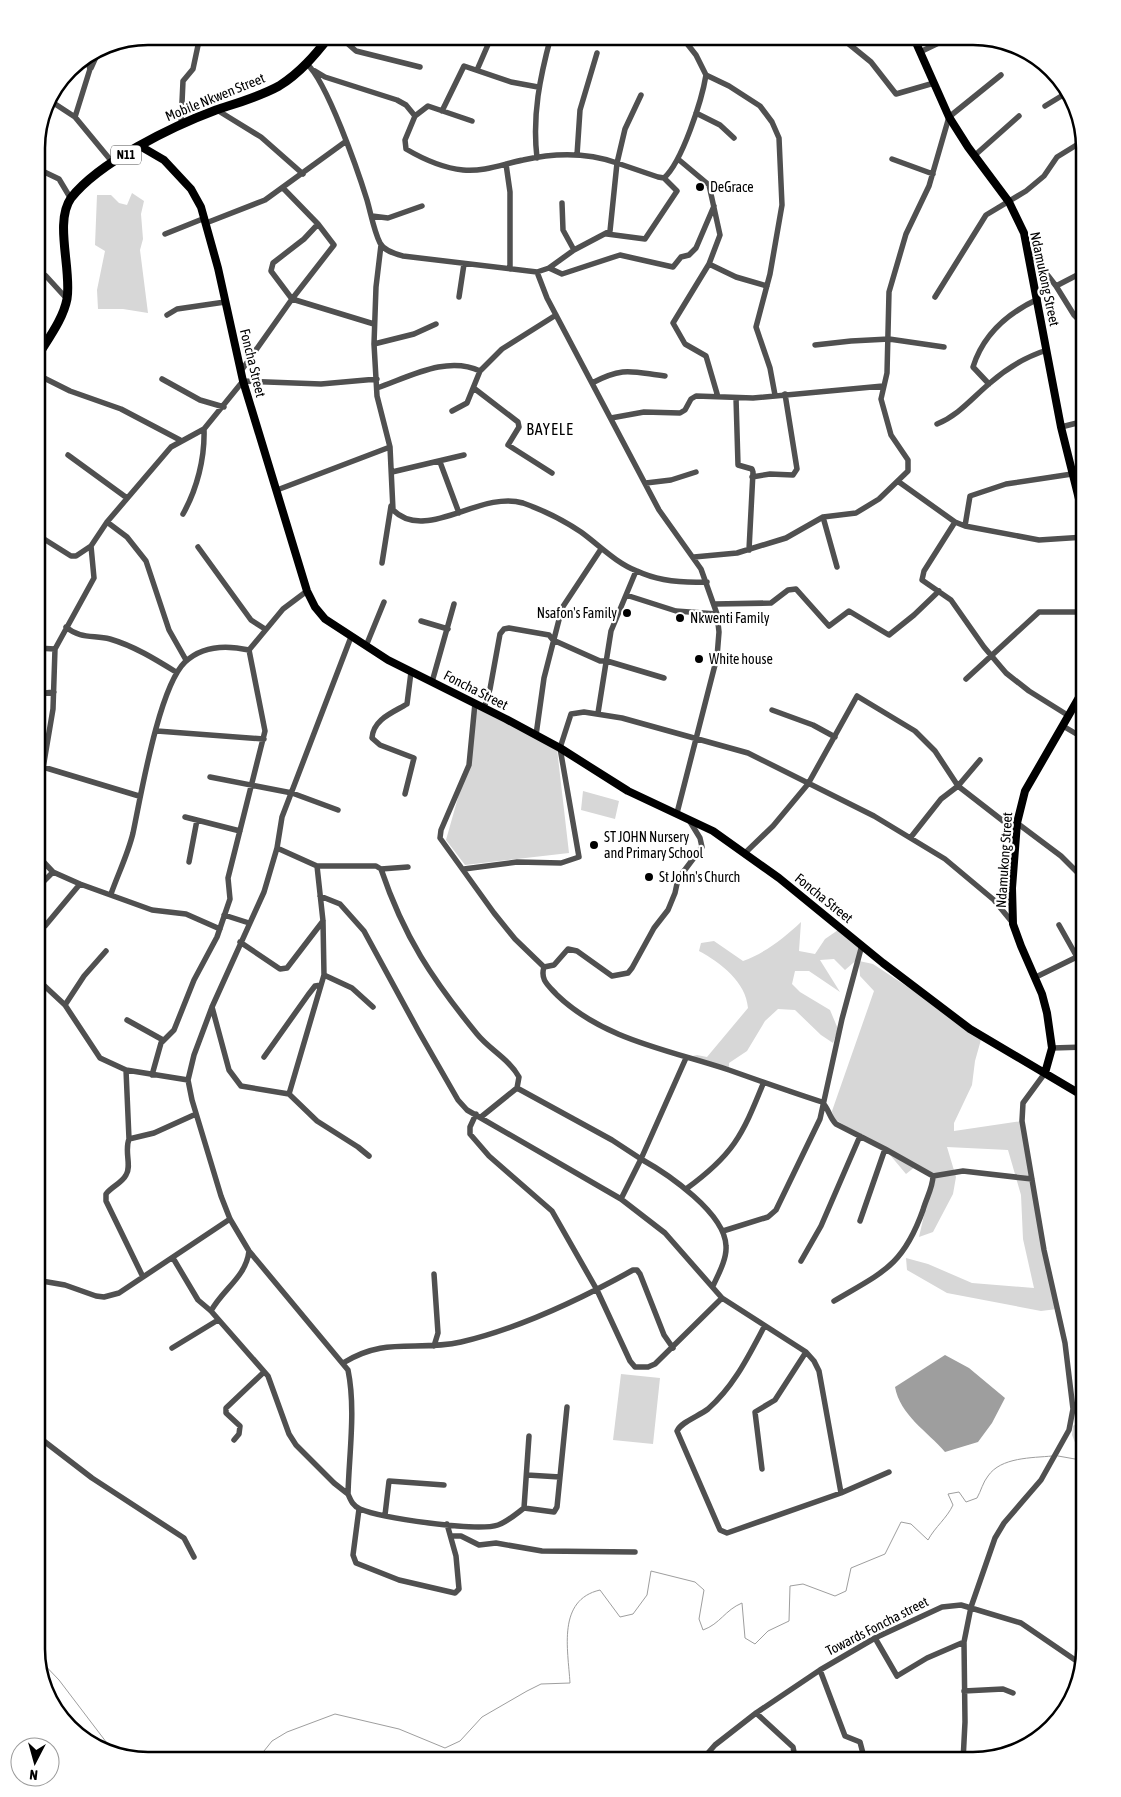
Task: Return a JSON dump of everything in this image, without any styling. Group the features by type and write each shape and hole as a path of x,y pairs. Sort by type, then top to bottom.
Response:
{"highway":[{"name":"Mobile Nkwen Street","path":"70,199 86,183 140,146 181,124 252,99 279,86 307,64 323,45"},
{"path":"45,344 61,317 67,299 68,275 64,221 70,199"}],"main road":[{"name":"Ndamukong Street","path":"917,45 949,117 974,156 1009,202 1024,234 1038,299 1061,427 1076,487"},
{"name":"Foncha Street","path":"140,146 164,160 181,178 197,198 206,221 243,381 307,591 324,619 411,672 560,748 628,791 688,818 745,853 803,896 862,945 970,1029 1076,1091"},
{"name":"Ndamukong Street","path":"1045,1073 1052,1048 1047,1013 1036,977 1013,924 1012,888 1016,827 1025,791 1076,703"}],"street":[{"path":"181,124 183,82 193,69 198,45"},
{"path":"350,45 356,51 420,67"},
{"path":"478,70 488,45"},
{"path":"537,158 534,128 538,87 549,45"},
{"path":"688,45 706,75 729,86 760,106 772,122 779,138 782,205 767,286 756,327 770,368 775,395"},
{"path":"850,45 871,62 896,94 934,83"},
{"path":"920,52 934,45"},
{"path":"577,155 580,110 597,53"},
{"path":"75,117 94,61"},
{"path":"88,64 90,70"},
{"path":"307,64 315,71 334,81 397,100 406,105 415,116"},
{"path":"442,111 463,67 478,70 511,82 538,87"},
{"path":"315,71 345,142 381,245 376,287 374,344 377,388 390,447 392,472 391,506 382,563"},
{"path":"664,178 670,173 678,159 696,113 706,75"},
{"path":"694,557 749,550 797,533 823,517 856,513 865,509 899,482 908,471 909,466 891,435 881,399 887,373 889,292 906,234 923,202 933,174 949,117 1001,75"},
{"path":"607,234 611,226 616,163 625,129 641,95"},
{"path":"1045,106 1061,96"},
{"path":"55,105 75,117 113,163"},
{"path":"381,245 393,254 403,256 537,272 549,268 574,250 607,234 646,239 677,191 664,178 596,157 577,155 537,158 486,169 463,170 417,156 406,149 405,144 415,116 428,106 472,121"},
{"path":"217,110 261,137 303,174"},
{"path":"696,113 720,125 734,138"},
{"path":"974,156 1018,116"},
{"path":"164,234 250,207 283,188 345,142"},
{"path":"935,297 982,220 992,210 1009,202 1044,176 1057,157 1076,145"},
{"path":"678,159 707,182 720,235 709,264 673,323 685,344 706,356 718,397"},
{"path":"892,159 933,174"},
{"path":"506,164 510,192 510,269"},
{"path":"45,172 60,179 70,199"},
{"path":"241,372 292,299 334,245 318,224 283,188"},
{"path":"562,203 563,230 574,250"},
{"path":"372,216 388,218 422,206"},
{"path":"549,268 562,274 620,255 673,268 681,256 689,255 696,248 714,206"},
{"path":"318,224 271,267 292,299 374,324"},
{"path":"1027,249 1056,286 1076,317"},
{"path":"458,297 464,264"},
{"path":"709,264 736,277 767,286"},
{"path":"537,272 556,315 592,384 669,525 694,557 707,582 715,604 720,632 718,657 677,813"},
{"path":"45,275 67,299"},
{"path":"1056,286 1076,276"},
{"path":"989,384 973,367 983,344 1008,316 1038,299"},
{"path":"167,315 177,309 225,302"},
{"path":"452,411 467,403 475,389 480,371 509,342 556,315"},
{"path":"374,344 414,334 436,324"},
{"path":"815,346 859,340 889,339 944,347"},
{"path":"937,424 961,411 989,384 1020,361 1047,350"},
{"path":"377,388 445,365 462,364 480,371"},
{"path":"592,384 613,373 631,371 665,376"},
{"path":"45,378 70,391 121,409 180,440"},
{"path":"162,378 200,400 224,407"},
{"path":"45,540 71,556 76,556 91,546 107,522 171,447 180,440 204,429 224,407 243,381 321,384 376,379"},
{"path":"611,418 644,412 680,414 686,410 693,397 736,398 883,386"},
{"path":"475,389 520,425 508,445 552,473"},
{"path":"752,477 770,474 793,475 797,469 785,394"},
{"path":"736,398 738,465 752,470 749,550"},
{"path":"1061,427 1076,423"},
{"path":"183,514 201,467 205,445 204,429"},
{"path":"277,490 390,447"},
{"path":"68,455 127,498"},
{"path":"392,472 464,455"},
{"path":"440,462 459,513"},
{"path":"646,483 671,480 696,472"},
{"path":"966,526 970,496 1006,484 1072,474"},
{"path":"899,482 954,522 966,526 1039,540 1076,538"},
{"path":"391,506 397,515 422,521 459,513 490,502 512,501 522,503 562,520 601,549 636,571 680,582 707,582"},
{"path":"823,517 837,567"},
{"path":"107,522 127,537 146,561 169,630 186,660"},
{"path":"954,522 922,576 922,580 951,600 992,656 1015,680 1069,716"},
{"path":"45,757 52,722 55,649 94,578 91,546"},
{"path":"198,547 251,620 265,629"},
{"path":"536,735 542,688 562,608 601,549"},
{"path":"598,713 611,631 636,571"},
{"path":"715,604 771,603 788,590 796,589 829,626 849,611 888,635 921,609 939,591"},
{"path":"152,1074 163,1040 174,1030 194,980 214,944 230,899 228,878 264,739 264,722 249,650 284,609 307,591"},
{"path":"626,595 676,611 717,614"},
{"path":"366,646 384,602"},
{"path":"432,682 454,604"},
{"path":"966,679 1038,612 1076,612"},
{"path":"421,621 448,629"},
{"path":"66,627 78,636 109,639 142,651 176,672"},
{"path":"484,708 490,688 500,634 504,629 516,628 549,635 553,640 594,659 607,660 664,678"},
{"path":"351,637 282,817 277,848 264,892 212,1007 194,1055 188,1080 196,1114 230,1219 249,1251 348,1370 351,1382 348,1494 352,1503 359,1509 385,1515 466,1527 497,1526 524,1508 556,1510 567,1407"},
{"path":"111,894 132,835 139,796 167,695 176,672 186,660 211,648 228,645 249,650"},
{"path":"45,648 55,649"},
{"path":"405,794 414,758 380,745 372,738 372,734 384,716 407,704 411,672"},
{"path":"45,693 54,692"},
{"path":"745,853 773,826 808,784 857,696 915,731 926,741 958,786 1016,827 1062,856 1076,871"},
{"path":"474,703 469,765 441,830 440,838 500,920 544,967"},
{"path":"772,710 813,724 835,737"},
{"path":"464,869 517,862 561,863 579,857 560,748 571,714 584,712 598,713 748,753 911,837 973,880 994,900 1013,924"},
{"path":"1063,726 1076,734"},
{"path":"157,732 264,739"},
{"path":"911,837 941,799 958,786 980,760"},
{"path":"45,768 139,796"},
{"path":"210,777 292,793 338,810"},
{"path":"185,817 240,830"},
{"path":"544,967 554,965 568,949 577,951 612,976 628,973 654,928 668,910 678,879 702,847 700,838 688,818"},
{"path":"189,862 198,820"},
{"path":"277,848 317,866 376,866 381,869 408,867"},
{"path":"45,863 53,872 80,884 152,910 186,914 220,929"},
{"path":"289,1094 324,975 323,921 317,866"},
{"path":"381,869 397,914 422,961 485,1044 504,1058 519,1077 517,1088 478,1116 470,1131 475,1141 552,1211 597,1290 630,1361 636,1367 648,1367 655,1364 722,1298"},
{"path":"45,880 53,872"},
{"path":"45,926 80,884"},
{"path":"320,896 340,904 364,931 458,1100 467,1110 621,1199 664,1233 722,1298 764,1327 788,1339 806,1352 814,1361 819,1371 841,1493"},
{"path":"224,915 249,923"},
{"path":"240,942 280,969 287,968 323,921"},
{"path":"1059,925 1076,955"},
{"path":"723,1231 768,1217 776,1210 811,1141 820,1119 822,1102 842,1019 862,945"},
{"path":"65,1005 84,976 106,952"},
{"path":"1036,977 1076,957"},
{"path":"544,967 542,975 544,982 566,1003 591,1022 626,1037 686,1058 729,1070 763,1084 822,1102 828,1107 831,1119 836,1124 933,1176 962,1171 1032,1179"},
{"path":"324,975 352,988 373,1007"},
{"path":"264,1057 315,986 321,984"},
{"path":"45,986 65,1005 100,1058 126,1070 188,1080"},
{"path":"212,1007 229,1070 234,1080 241,1086 249,1089 289,1094 317,1121 369,1156"},
{"path":"127,1020 163,1040"},
{"path":"1052,1048 1076,1047"},
{"path":"621,1199 686,1058"},
{"path":"126,1070 129,1139 126,1145 128,1172 126,1178 106,1194 106,1201 143,1277"},
{"path":"963,1752 965,1722 964,1642 971,1607 995,1538 1004,1523 1037,1486 1060,1447 1072,1420 1073,1397 1064,1342 1032,1179 1021,1110 1023,1104 1045,1073"},
{"path":"686,1189 708,1173 737,1140 763,1084"},
{"path":"517,1088 612,1140 686,1189 702,1203 723,1231 727,1248 713,1286"},
{"path":"129,1139 154,1133 196,1114"},
{"path":"801,1261 820,1226 860,1136"},
{"path":"860,1220 885,1149"},
{"path":"834,1301 881,1273 899,1258 914,1233 933,1176"},
{"path":"45,1282 106,1296 125,1290 230,1219"},
{"path":"211,1311 219,1296 241,1276 247,1263 249,1251"},
{"path":"172,1258 198,1300 211,1311 270,1381 292,1439 334,1484 348,1494"},
{"path":"343,1364 358,1354 385,1346 434,1346 460,1342 501,1330 536,1318 597,1290 633,1270 636,1270 664,1335 673,1348"},
{"path":"434,1274 438,1333 434,1346"},
{"path":"172,1348 218,1320"},
{"path":"764,1327 732,1385 705,1411 681,1425 677,1430 720,1530 726,1533 841,1493 889,1472"},
{"path":"762,1469 755,1412 775,1400 806,1352"},
{"path":"234,1440 239,1434 240,1426 226,1413 226,1408 264,1372"},
{"path":"524,1508 530,1436"},
{"path":"45,1442 92,1478 184,1538 194,1557"},
{"path":"527,1475 560,1477"},
{"path":"385,1515 389,1481 444,1485"},
{"path":"359,1509 353,1560 360,1566 399,1580 458,1592 458,1565 447,1524"},
{"path":"451,1536 461,1536 479,1545 496,1543 542,1552 635,1552"},
{"name":"Towards Foncha street","path":"709,1752 756,1713 820,1670 875,1638 942,1608 953,1605 971,1607 1021,1622 1075,1660"},
{"path":"875,1638 898,1676 926,1658 964,1642"},
{"path":"820,1670 845,1736 848,1739 858,1739 862,1752"},
{"path":"964,1691 1003,1689 1013,1693"},
{"path":"756,1713 793,1747 794,1752"}],"shaded area":[{"path":"132,193 144,201 141,214 143,239 140,250 148,313 123,309 98,309 97,290 105,251 95,245 97,195 111,195 119,203 127,205"},
{"path":"475,706 557,749 569,853 465,865 446,840 470,755"},
{"path":"583,791 619,801 615,819 581,810"},
{"path":"801,922 799,951 815,954 825,939 841,928 862,945 860,957 845,970 834,959 820,960 840,992 809,971 795,971 792,984 800,992 830,1010 838,1029 833,1043 821,1035 795,1010 778,1009 765,1021 747,1051 729,1063 729,1070 689,1057 697,1055 707,1057 748,1008 743,990 724,967 699,951 701,943 714,941 743,961 759,954 774,944"},
{"path":"859,961 873,964 982,1036 975,1061 972,1085 954,1123 954,1131 1022,1121 1057,1309 1041,1311 947,1293 907,1270 906,1258 928,1264 972,1283 1034,1288 1023,1239 1021,1195 1008,1150 947,1147 956,1177 953,1194 933,1232 919,1237 933,1176 916,1166 906,1174 885,1149 834,1119 832,1111 874,991 860,976"},
{"path":"945,1355 969,1368 1005,1398 992,1423 978,1442 945,1452 908,1414 902,1406 895,1387"},
{"path":"621,1374 660,1378 653,1444 613,1440"},
{"path":"1076,1424 1076,1445 1072,1435 1073,1426"}],"waterway":[{"path":"263,1752 272,1741 287,1732 335,1714 399,1729 445,1748 460,1741 482,1717 527,1691 541,1684 570,1683 568,1628 571,1615 577,1604 586,1595 600,1590 620,1617 633,1614 647,1595 651,1571 695,1582 704,1590 699,1619 703,1630 742,1603 745,1638 755,1644 768,1631 789,1621 790,1586 803,1584 835,1596 846,1591 851,1568 885,1554 901,1522 911,1524 928,1540 953,1505 948,1494 959,1492 966,1502 977,1498 986,1478 1001,1465 1026,1458 1052,1456"},
{"path":"1058,1456 1076,1460"},
{"path":"47,1668 59,1680 107,1743"}],"place":[{"name":"DeGrace","path":"700,187"},
{"name":"Nsafon's Family","path":"627,613"},
{"name":"Nkwenti Family","path":"680,618"},
{"name":"White house","path":"699,659"},
{"name":"ST JOHN Nursery and Primary School","path":"594,845"},
{"name":"St John's Church","path":"649,877"}],"district":[{"name":"BAYELE","path":"550,429"}]}
